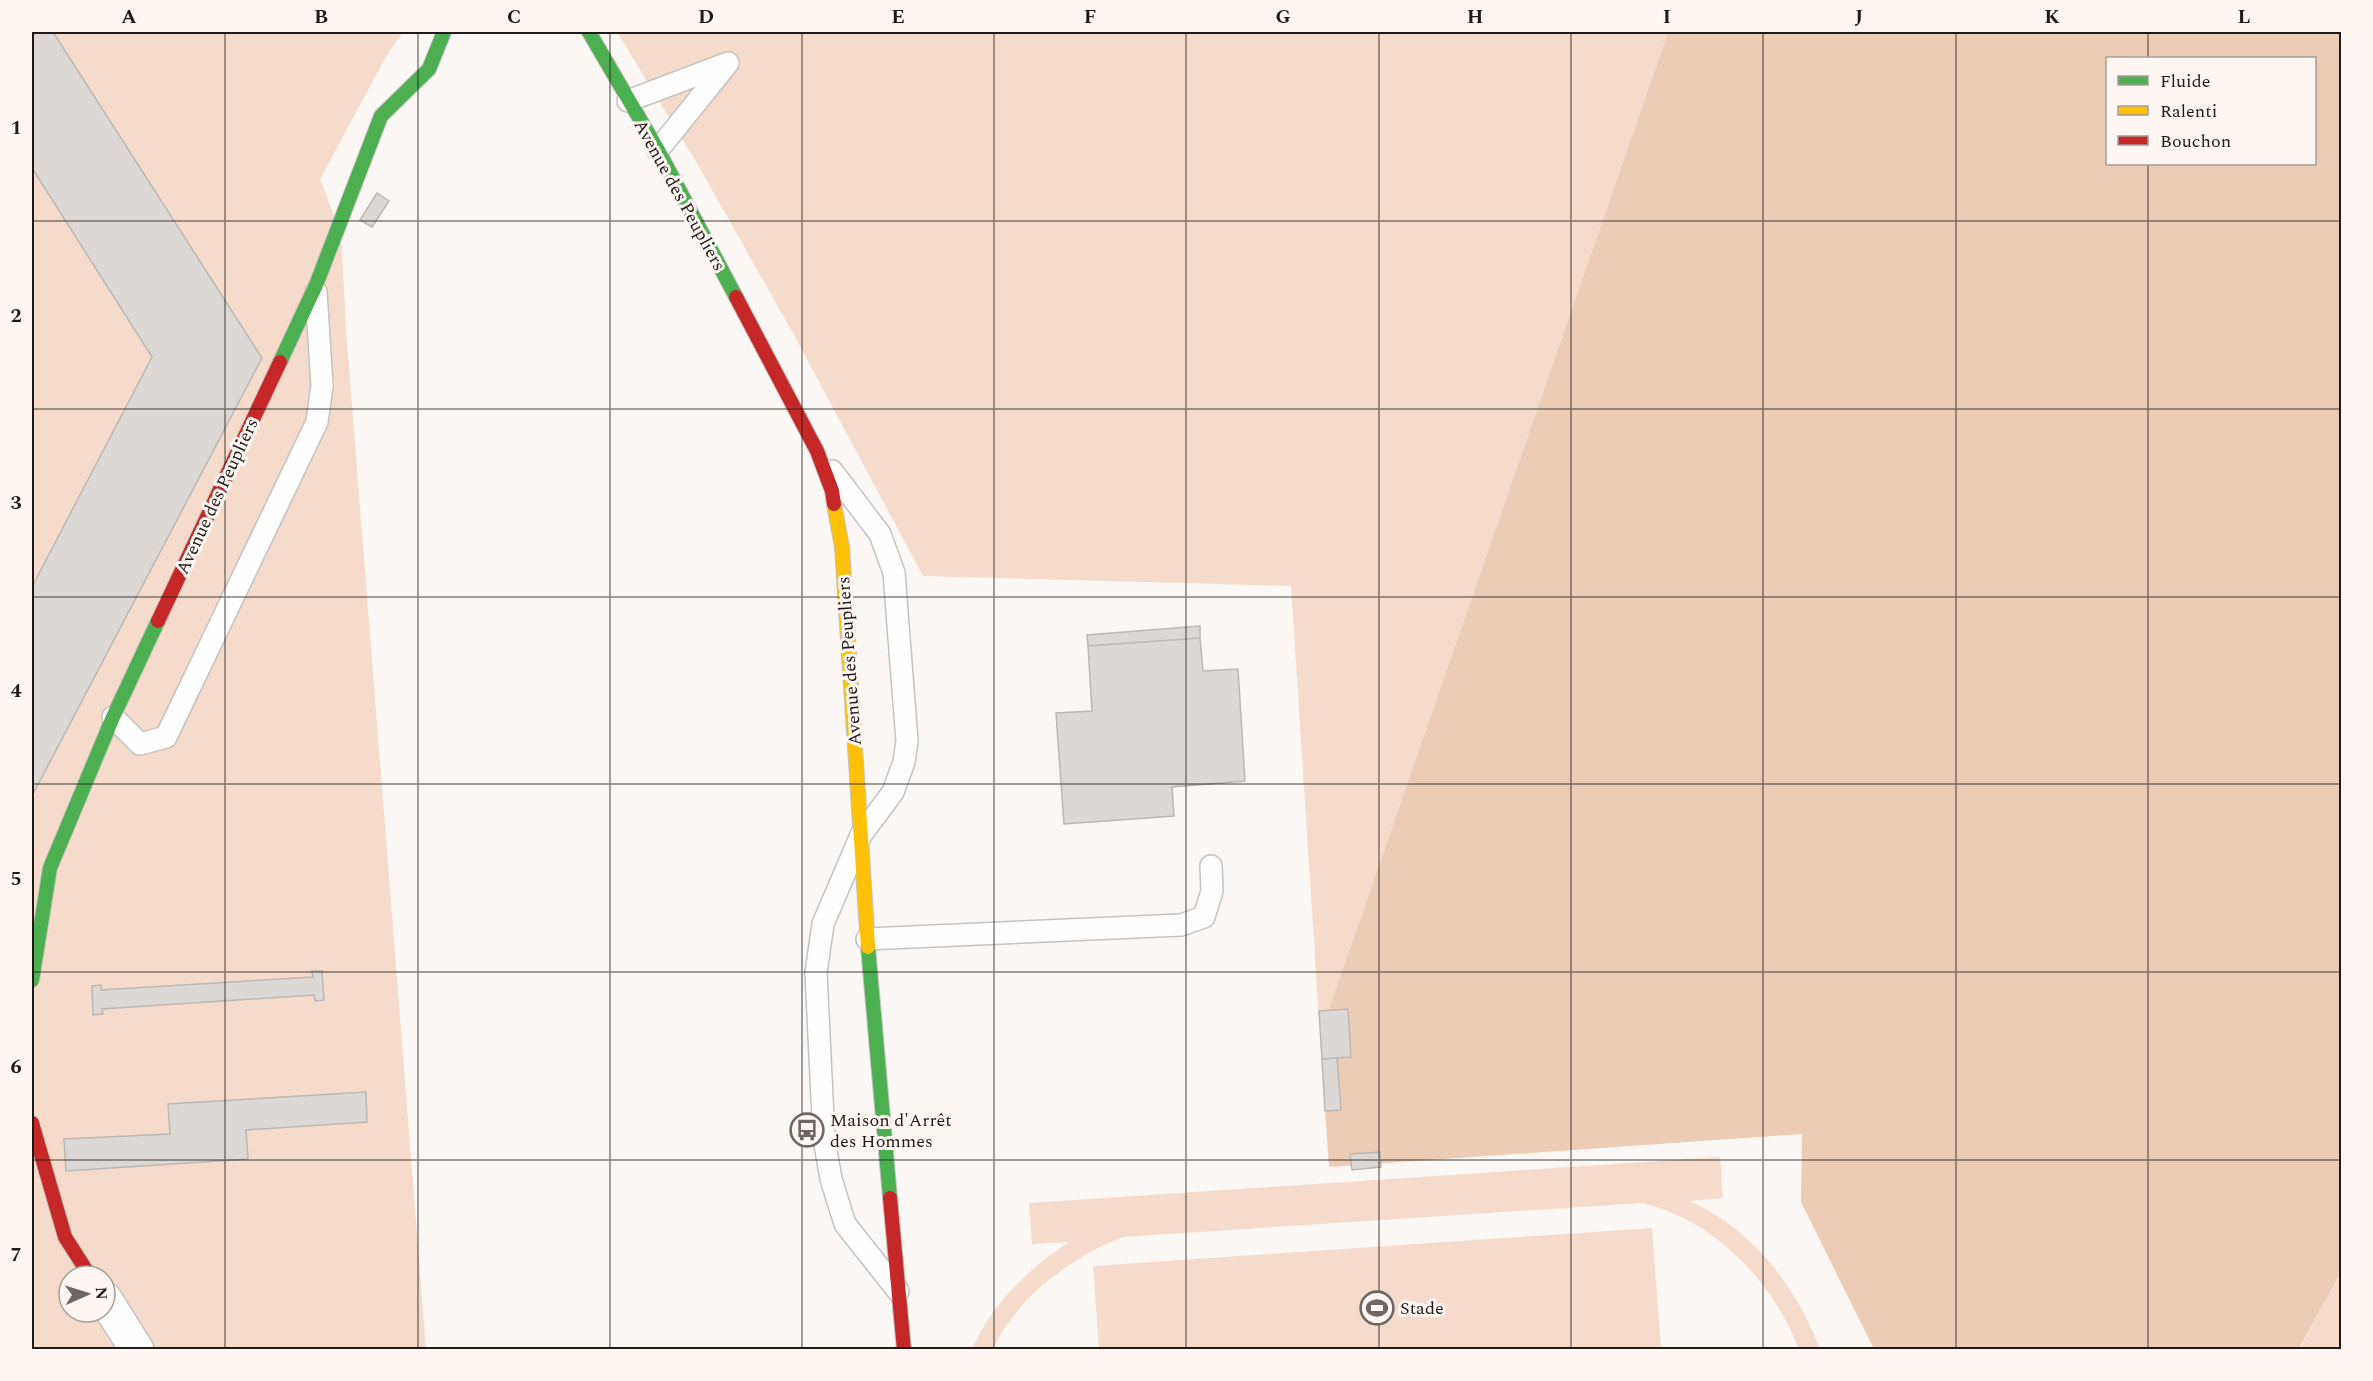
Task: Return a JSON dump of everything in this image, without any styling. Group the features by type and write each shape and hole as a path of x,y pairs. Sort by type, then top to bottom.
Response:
{"street":[{"name":"Avenue des Peupliers","path":"32,980 50,868 113,717 316,285 381,116 429,69 444,32"},
{"name":"Avenue des Peupliers","path":"589,32 658,150 817,451 832,491 842,547 867,939 904,1350"},
{"path":"32,1123 65,1237 82,1264"},
{"path":"117,1318 137,1350"}],"lane":[{"path":"628,101 729,63 658,150"},
{"path":"113,717 140,744 166,737 317,422 322,386 316,285"},
{"path":"817,451 880,534 894,573 907,741 904,762 893,792 861,835 823,924 816,973 824,1139 831,1179 845,1224 900,1293"},
{"path":"867,939 930,938 1181,925 1204,917 1212,891 1211,866"}],"shaded area":[{"path":"32,32 403,32 387,55 320,179 341,234 346,329 426,1349 32,1349"},
{"path":"617,32 1668,32 1320,1035 1291,586 923,576 794,335 698,165"},
{"path":"1668,32 2341,32 2342,1269 2299,1349 1874,1349 1801,1202 1802,1134 1329,1167 1320,1035"},
{"path":"1720,1157 1723,1198 1690,1201 1713,1213 1734,1228 1770,1262 1798,1303 1820,1349 1799,1349 1774,1300 1738,1257 1717,1239 1669,1211 1642,1203 1123,1237 1084,1256 1048,1281 1016,1312 993,1349 972,1349 1001,1302 1039,1264 1069,1242 1032,1244 1029,1203"},
{"name":"Stade","path":"1652,1228 1661,1349 1099,1349 1093,1266"},
{"path":"2341,1269 2341,1349 2300,1349"}],"building":[{"path":"32,32 53,32 262,358 32,796 32,587 152,357 32,168"},
{"path":"377,193 389,201 372,227 360,220"},
{"path":"1200,626 1200,638 1088,646 1087,635"},
{"path":"1200,638 1203,671 1238,669 1245,781 1172,787 1174,816 1064,824 1056,713 1092,711 1088,646"},
{"path":"312,971 322,971 324,1000 315,1001 314,995 102,1009 103,1014 93,1015 92,986 101,985 101,990 313,977"},
{"path":"1348,1009 1351,1057 1322,1059 1319,1011"},
{"path":"1337,1058 1341,1110 1325,1111 1322,1059"},
{"path":"366,1092 367,1122 246,1130 248,1159 66,1171 64,1139 170,1134 168,1104"},
{"path":"1380,1152 1381,1167 1352,1170 1350,1154"}],"traffic: fast":[{"path":"280,362 316,285 381,116 429,69 444,32"},
{"path":"589,32 658,150 736,297"},
{"path":"32,980 50,868 113,717 158,621"},
{"path":"868,947 890,1198"}],"traffic: slow":[{"path":"834,504 842,547 868,947"}],"traffic: jam":[{"path":"736,297 817,451 832,491 834,504"},
{"path":"158,621 280,362"},
{"path":"32,1123 65,1237 82,1264"},
{"path":"890,1198 904,1350"}],"place":[{"name":"Maison d'Arrêt des Hommes","path":"807,1130"},
{"name":"Stade","path":"1377,1308"}]}
